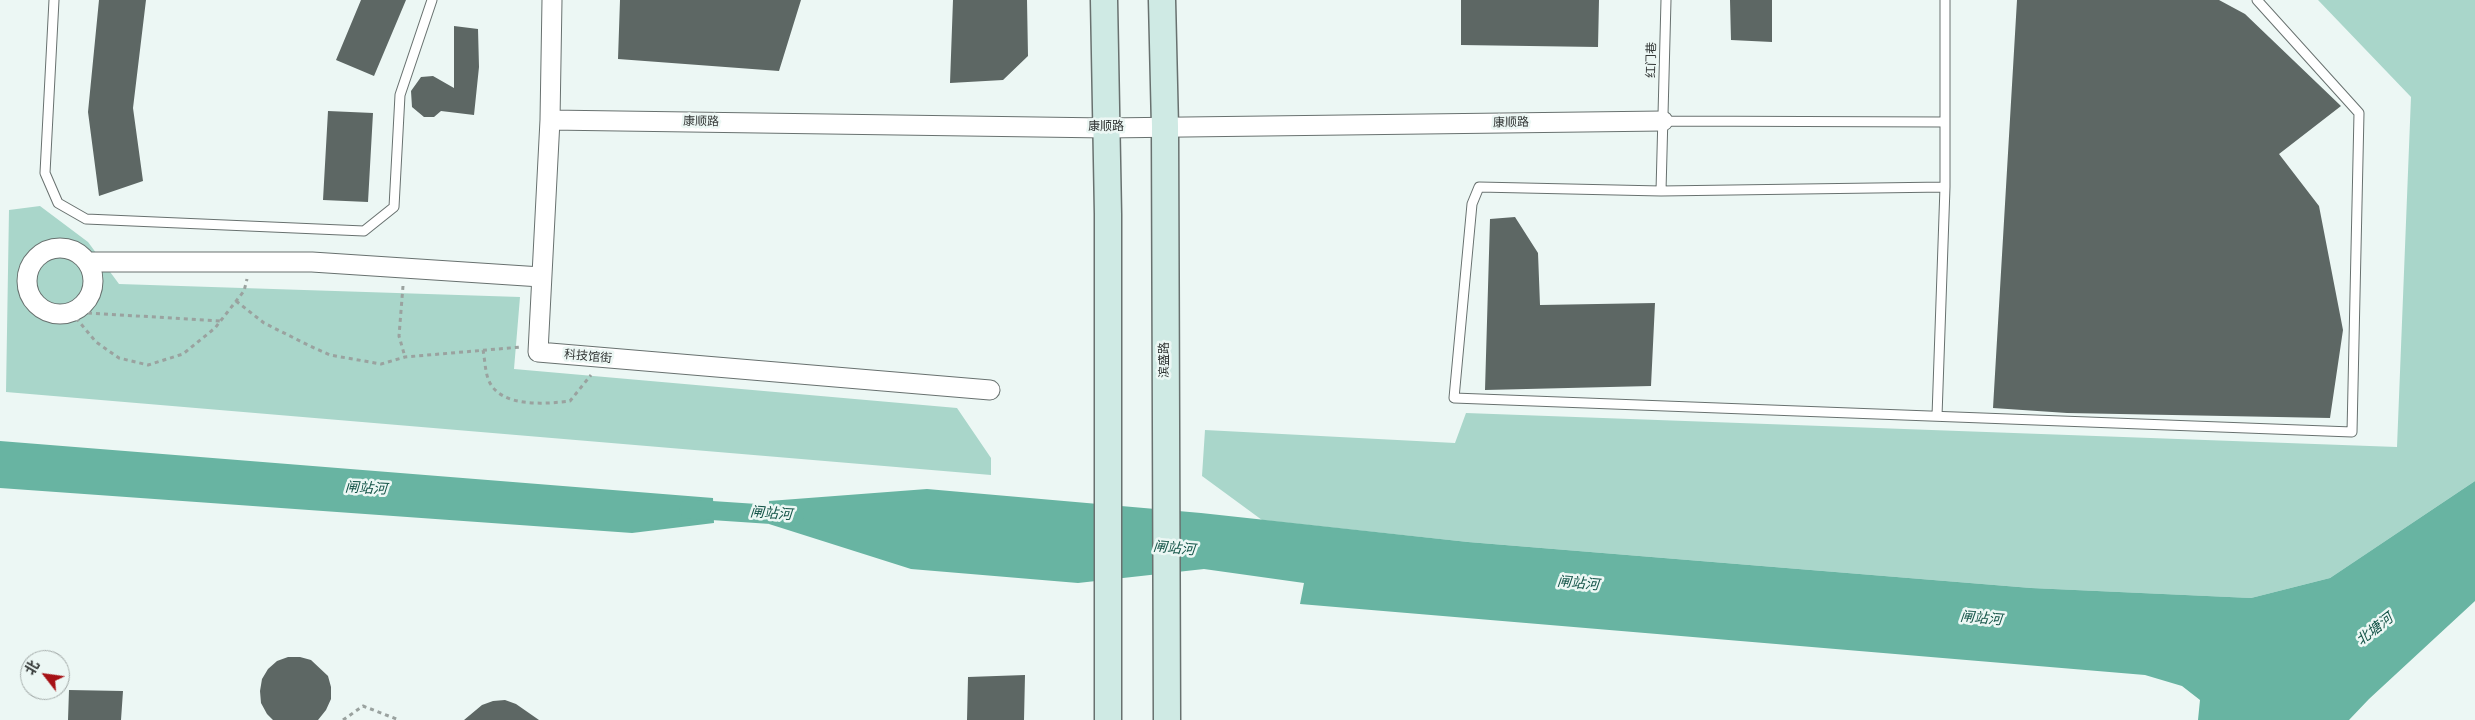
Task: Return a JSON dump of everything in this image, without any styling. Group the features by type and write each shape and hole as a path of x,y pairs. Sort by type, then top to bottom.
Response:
{"main road":[{"path":"1104,0 1108,214 1108,720"},
{"name":"滨盛路","path":"1162,0 1166,127 1167,720"}],"street":[{"path":"538,345 540,277 550,120 552,0"},
{"name":"康顺路","path":"550,120 1106,128 1663,120"},
{"path":"59,248 79,254 87,262 93,277 91,293 86,302 72,312 56,314 46,311 37,305 30,296 28,274 39,256 48,250 59,248"},
{"path":"87,262 312,262 540,277"},
{"name":"科技馆街","path":"538,345 538,352 990,390"}],"lane":[{"path":"54,0 45,174 58,203 86,219 364,232 394,207 400,95 432,0"},
{"name":"红门巷","path":"1661,191 1666,0"},
{"path":"1937,416 1945,187 1945,0"},
{"path":"1945,187 1661,191 1479,187 1472,204 1454,398 2352,432 2359,114 2257,0"},
{"path":"1663,120 1944,122"}],"path":[{"path":"72,312 96,342 119,358 148,366 183,354 215,328 244,291 252,262"},
{"path":"405,357 399,336 406,268"},
{"path":"236,302 264,323 330,354 381,364 405,357 538,345"},
{"path":"72,312 220,321"},
{"path":"484,350 489,382 503,397 539,405 570,401 589,378 601,358"},
{"path":"343,720 363,706 399,720"}],"shaded area":[{"path":"2318,0 2475,0 2475,481 2330,578 2251,598 2031,588 1468,542 1262,520 1202,476 1205,430 1455,443 1466,413 2397,447 2411,97"},
{"path":"40,206 88,242 119,284 520,297 514,369 957,408 991,458 991,475 6,392 9,210"}],"water":[{"path":"0,441 713,498 714,523 632,533 0,488"},
{"name":"北塘河","path":"2475,481 2475,601 2369,699 2349,720 2198,720 2200,700 2182,686 2145,675 1300,604 1304,583 1204,569 1078,583 911,569 769,524 769,501 927,489 1201,513 1468,542 2031,588 2251,598 2330,578"}],"building":[{"path":"99,0 146,0 133,108 143,181 99,196 88,112"},
{"path":"361,0 406,0 374,76 336,60"},
{"path":"620,0 801,0 779,71 618,59"},
{"path":"953,0 1027,0 1028,56 1003,80 950,83"},
{"path":"1461,0 1599,0 1598,47 1461,45"},
{"path":"1730,0 1772,0 1772,42 1731,40"},
{"path":"2017,0 2219,0 2245,14 2341,106 2279,154 2319,206 2343,330 2330,418 2067,413 1993,408"},
{"path":"454,26 478,29 479,67 474,115 441,111 434,117 424,117 412,107 411,91 421,77 433,76 454,88"},
{"path":"328,111 373,113 368,202 323,200"},
{"path":"1515,217 1538,253 1540,305 1655,303 1651,386 1485,390 1490,219"},
{"path":"288,657 300,657 311,660 328,676 331,687 331,699 326,710 318,720 273,720 261,703 262,679 268,669 277,661"},
{"path":"1025,675 1024,720 967,720 968,677"},
{"path":"70,690 123,691 121,720 68,720"},
{"path":"505,700 516,704 539,720 464,720 482,705 493,701"}],"waterway":[{"name":"闸站河","path":"689,509 794,516"}]}
